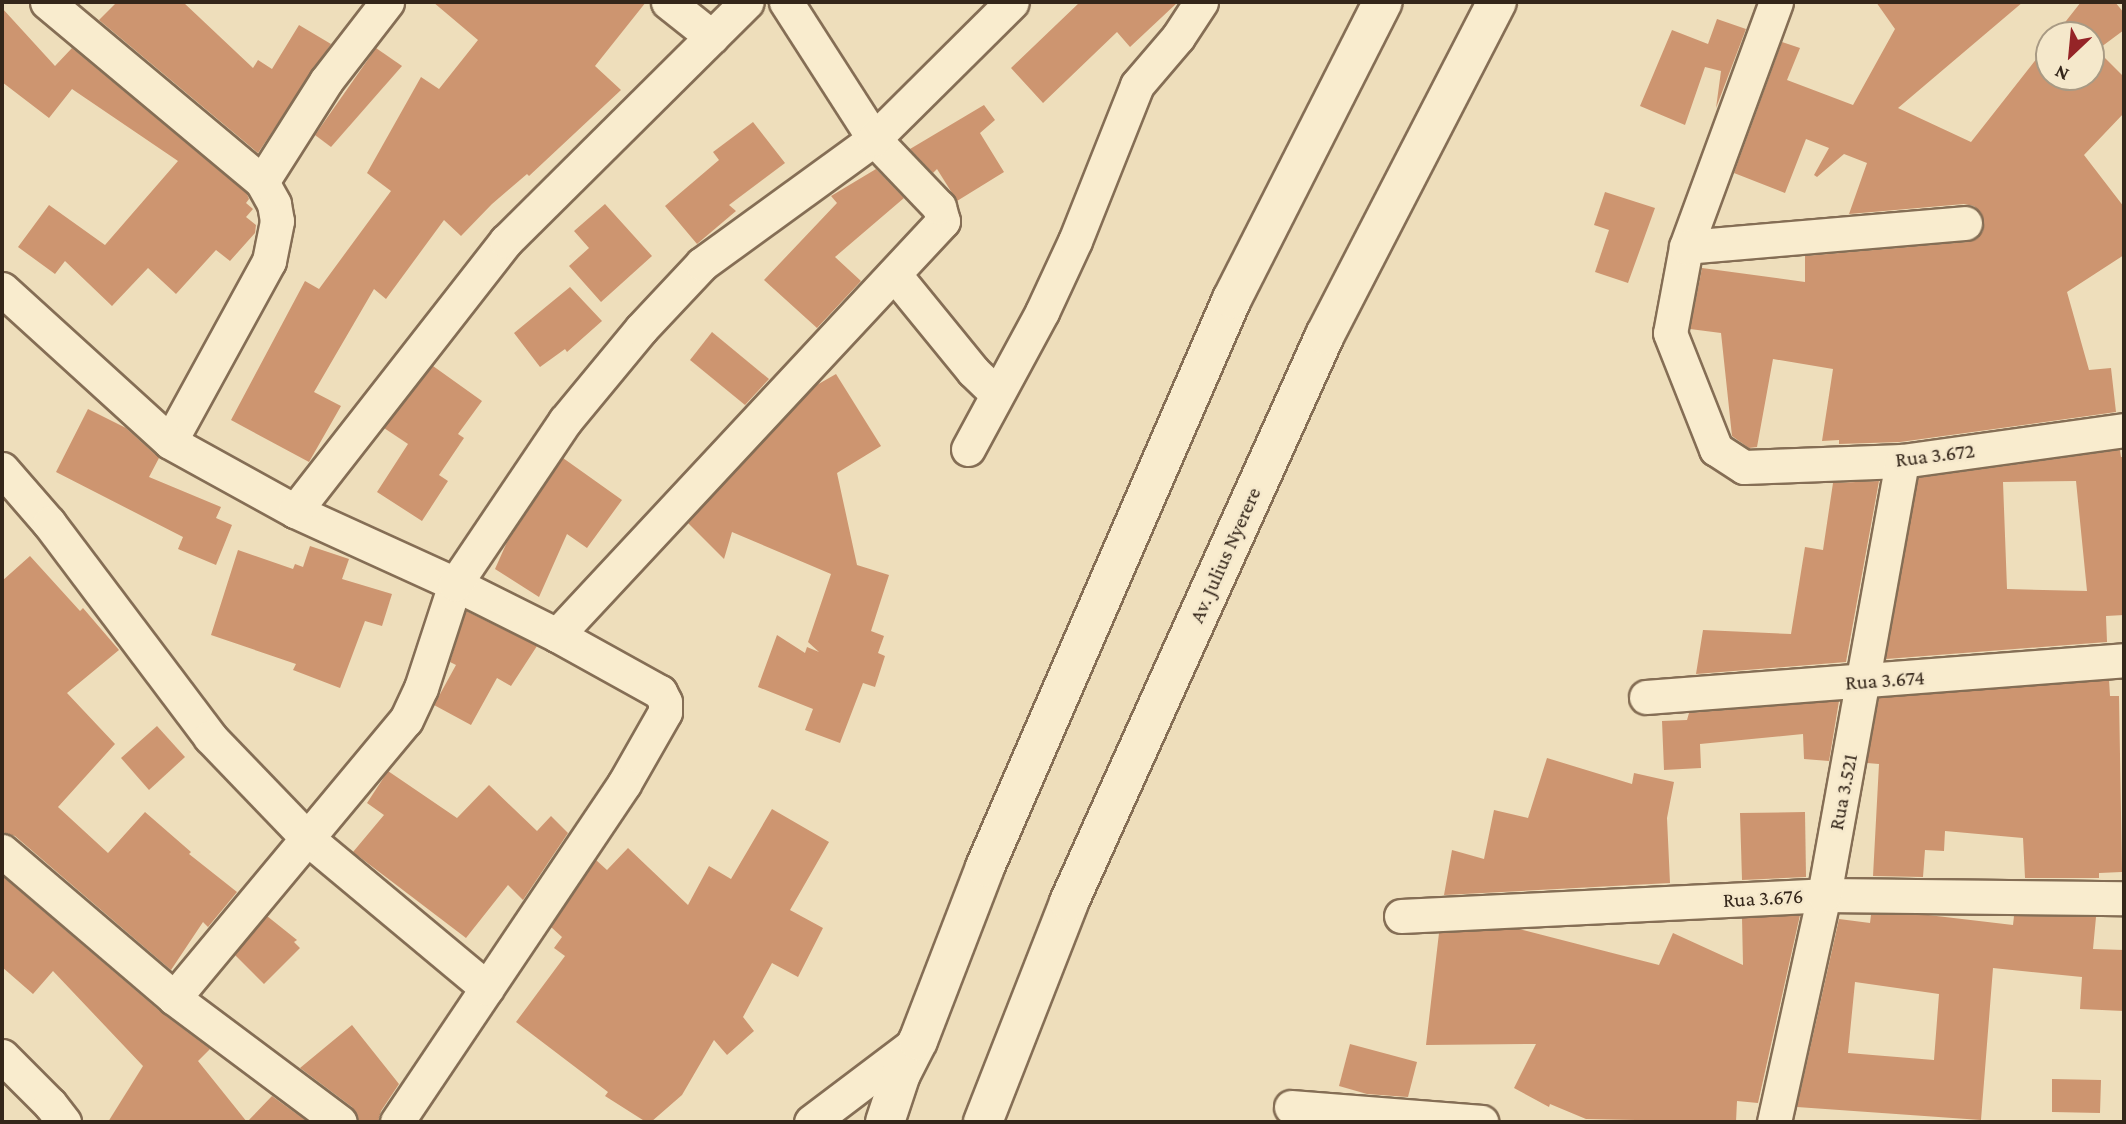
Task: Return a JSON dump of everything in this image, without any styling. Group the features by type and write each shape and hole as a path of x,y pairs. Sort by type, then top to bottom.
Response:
{"main road":[{"path":"885,1122 901,1074 918,1041 985,867 1232,299 1383,2"},
{"name":"Av. Julius Nyerere","path":"983,1122 1069,902 1325,335 1497,2"}],"street":[{"path":"47,2 262,182 274,204 277,221 269,261 170,442"},
{"path":"262,182 326,81 387,2"},
{"path":"668,2 712,37"},
{"path":"295,511 506,241 747,2"},
{"path":"557,635 943,221 943,213 874,139 786,2"},
{"path":"174,998 256,896 308,839 406,720 421,688 455,584 565,421 641,329 702,264 874,139 1012,2"},
{"path":"968,449 1042,312 1075,240 1136,85 1178,37 1201,2"},
{"path":"1776,2 1686,247 1965,223"},
{"name":"Rua 3.672","path":"1686,247 1670,333 1716,449 1744,467 1902,461 2124,430"},
{"path":"894,274 973,371 997,394"},
{"path":"2,289 170,442 295,511 455,584 557,635 660,692 666,702 665,712 624,784 397,1122"},
{"name":"Rua 3.521","path":"1774,1122 1824,895 1902,461"},
{"path":"2,469 49,523 210,737 308,839 487,988"},
{"name":"Rua 3.674","path":"1646,697 2124,660"},
{"path":"2,851 174,998 340,1122"},
{"name":"Rua 3.676","path":"1401,916 1824,895 2124,898"},
{"path":"811,1122 918,1041"},
{"path":"2,1056 50,1104 64,1122"},
{"path":"1290,1107 1481,1122"}],"building":[{"path":"117,2 183,2 253,68 258,60 272,69 299,25 331,44 258,153 99,20"},
{"path":"433,2 646,2 595,66 621,90 529,176 527,174 492,204 461,236 444,220 386,299 374,289 314,392 341,406 309,462 231,420 305,281 319,289 391,191 367,173 421,77 439,89 478,40"},
{"path":"1080,2 1178,2 1130,47 1117,32 1043,103 1011,68"},
{"path":"1876,2 2023,2 1898,108 1971,142 2035,61 2035,91 2105,91 2105,58 2124,77 2124,113 2084,155 2124,207 2124,255 2067,292 2089,370 2111,368 2116,412 1900,442 1839,444 1839,440 1822,441 1833,369 1773,359 1757,447 1749,448 1732,436 1721,333 1690,329 1702,268 1805,282 1805,256 1967,242 1977,238 1983,231 1981,213 1974,206 1964,204 1849,214 1867,163 1844,154 1817,177 1814,175 1829,148 1806,139 1785,193 1734,173 1782,42 1800,48 1787,80 1853,105 1895,29"},
{"path":"2081,2 2115,2 2124,13 2124,30 2105,44 2105,21 2066,21"},
{"path":"2,8 55,66 72,48 247,194 249,199 246,203 253,209 246,217 256,225 255,233 230,261 216,250 176,294 148,268 112,306 65,261 55,274 18,247 49,205 105,245 178,161 72,89 49,118 2,82"},
{"path":"1717,19 1746,29 1716,108 1721,71 1705,67 1685,125 1640,106 1672,30 1708,44"},
{"path":"376,48 402,66 331,147 315,135"},
{"path":"984,105 995,120 980,133 1004,172 957,201 937,169 933,173 910,149"},
{"path":"753,122 785,163 729,205 736,211 697,244 665,206 719,160 713,152"},
{"path":"876,169 904,198 835,257 861,281 817,328 764,280 837,203 831,196"},
{"path":"1605,192 1655,208 1628,283 1595,272 1609,230 1594,225"},
{"path":"605,204 652,256 601,302 569,266 589,248 574,231"},
{"path":"570,287 602,321 567,352 565,349 540,367 514,333"},
{"path":"712,332 769,379 745,405 690,360"},
{"path":"433,366 482,401 458,434 464,438 439,475 448,481 422,521 377,492 408,444 384,428"},
{"path":"836,374 881,446 837,473 857,565 889,575 871,631 884,636 878,653 885,656 875,687 863,683 840,743 805,730 813,709 758,687 777,635 805,653 807,647 819,652 808,642 831,574 732,532 724,559 688,523 815,386"},
{"path":"88,409 126,428 159,458 149,477 221,507 216,518 232,525 216,565 178,549 183,537 56,472"},
{"path":"2120,450 2121,457 2124,457 2124,615 2106,616 2107,642 1886,659 1918,478","holes":["2076,481 2087,591 2007,589 2003,482"]},
{"path":"563,458 622,500 587,548 567,534 539,597 495,569 507,542"},
{"path":"1879,481 1846,662 1696,674 1703,630 1791,634 1805,547 1823,550 1833,483"},
{"path":"310,546 349,559 342,579 392,594 382,626 365,621 340,688 293,670 296,664 211,635 238,550 293,569 295,564 303,567"},
{"path":"30,556 80,611 83,608 119,650 67,693 115,744 58,807 108,853 145,812 191,852 189,854 237,892 208,927 203,922 171,970 15,836 2,832 2,581"},
{"path":"466,611 537,646 511,686 497,678 471,725 434,705 456,665 450,662"},
{"path":"2109,680 2110,696 2119,696 2122,872 2099,873 2099,878 2025,878 2023,838 1945,831 1944,851 1925,850 1923,877 1873,876 1879,764 1867,763 1879,698"},
{"path":"1839,701 1829,761 1804,759 1803,734 1700,744 1701,768 1664,770 1662,721 1687,720 1689,713"},
{"path":"157,726 185,757 149,790 121,758"},
{"path":"1547,758 1632,784 1634,773 1674,782 1667,818 1670,883 1444,895 1452,850 1484,859 1494,810 1528,818"},
{"path":"388,771 457,818 489,785 537,831 551,816 568,833 523,900 508,885 466,938 353,852 384,815 367,803"},
{"path":"772,809 829,842 790,910 823,928 798,977 772,963 743,1017 754,1031 727,1055 714,1040 682,1095 651,1122 646,1122 605,1096 608,1092 516,1022 565,956 554,948 562,937 551,927 596,860 607,870 628,848 688,905 709,866 731,879"},
{"path":"1805,812 1806,877 1742,880 1740,813"},
{"path":"2,876 162,1013 210,1049 198,1061 247,1122 108,1122 143,1066 53,971 33,994 2,967"},
{"path":"1800,915 1758,1103 1737,1101 1736,1122 1586,1119 1550,1104 1549,1107 1514,1088 1536,1044 1426,1045 1439,933 1519,929 1659,965 1673,933 1743,965 1742,918"},
{"path":"1871,915 1928,915 2013,925 2014,916 2096,917 2093,949 2124,950 2124,1011 2080,1009 2082,977 1993,968 1981,1120 1797,1107 1839,919 1870,923","holes":["1855,982 1939,994 1934,1060 1848,1053"]},
{"path":"267,916 297,940 294,942 300,948 264,984 235,955"},
{"path":"352,1025 399,1084 381,1111 378,1122 359,1120 352,1107 300,1068"},
{"path":"1350,1044 1417,1062 1408,1097 1367,1094 1339,1086"},
{"path":"2052,1079 2101,1080 2100,1113 2052,1112"},
{"path":"272,1096 305,1120 303,1122 247,1122"}]}
